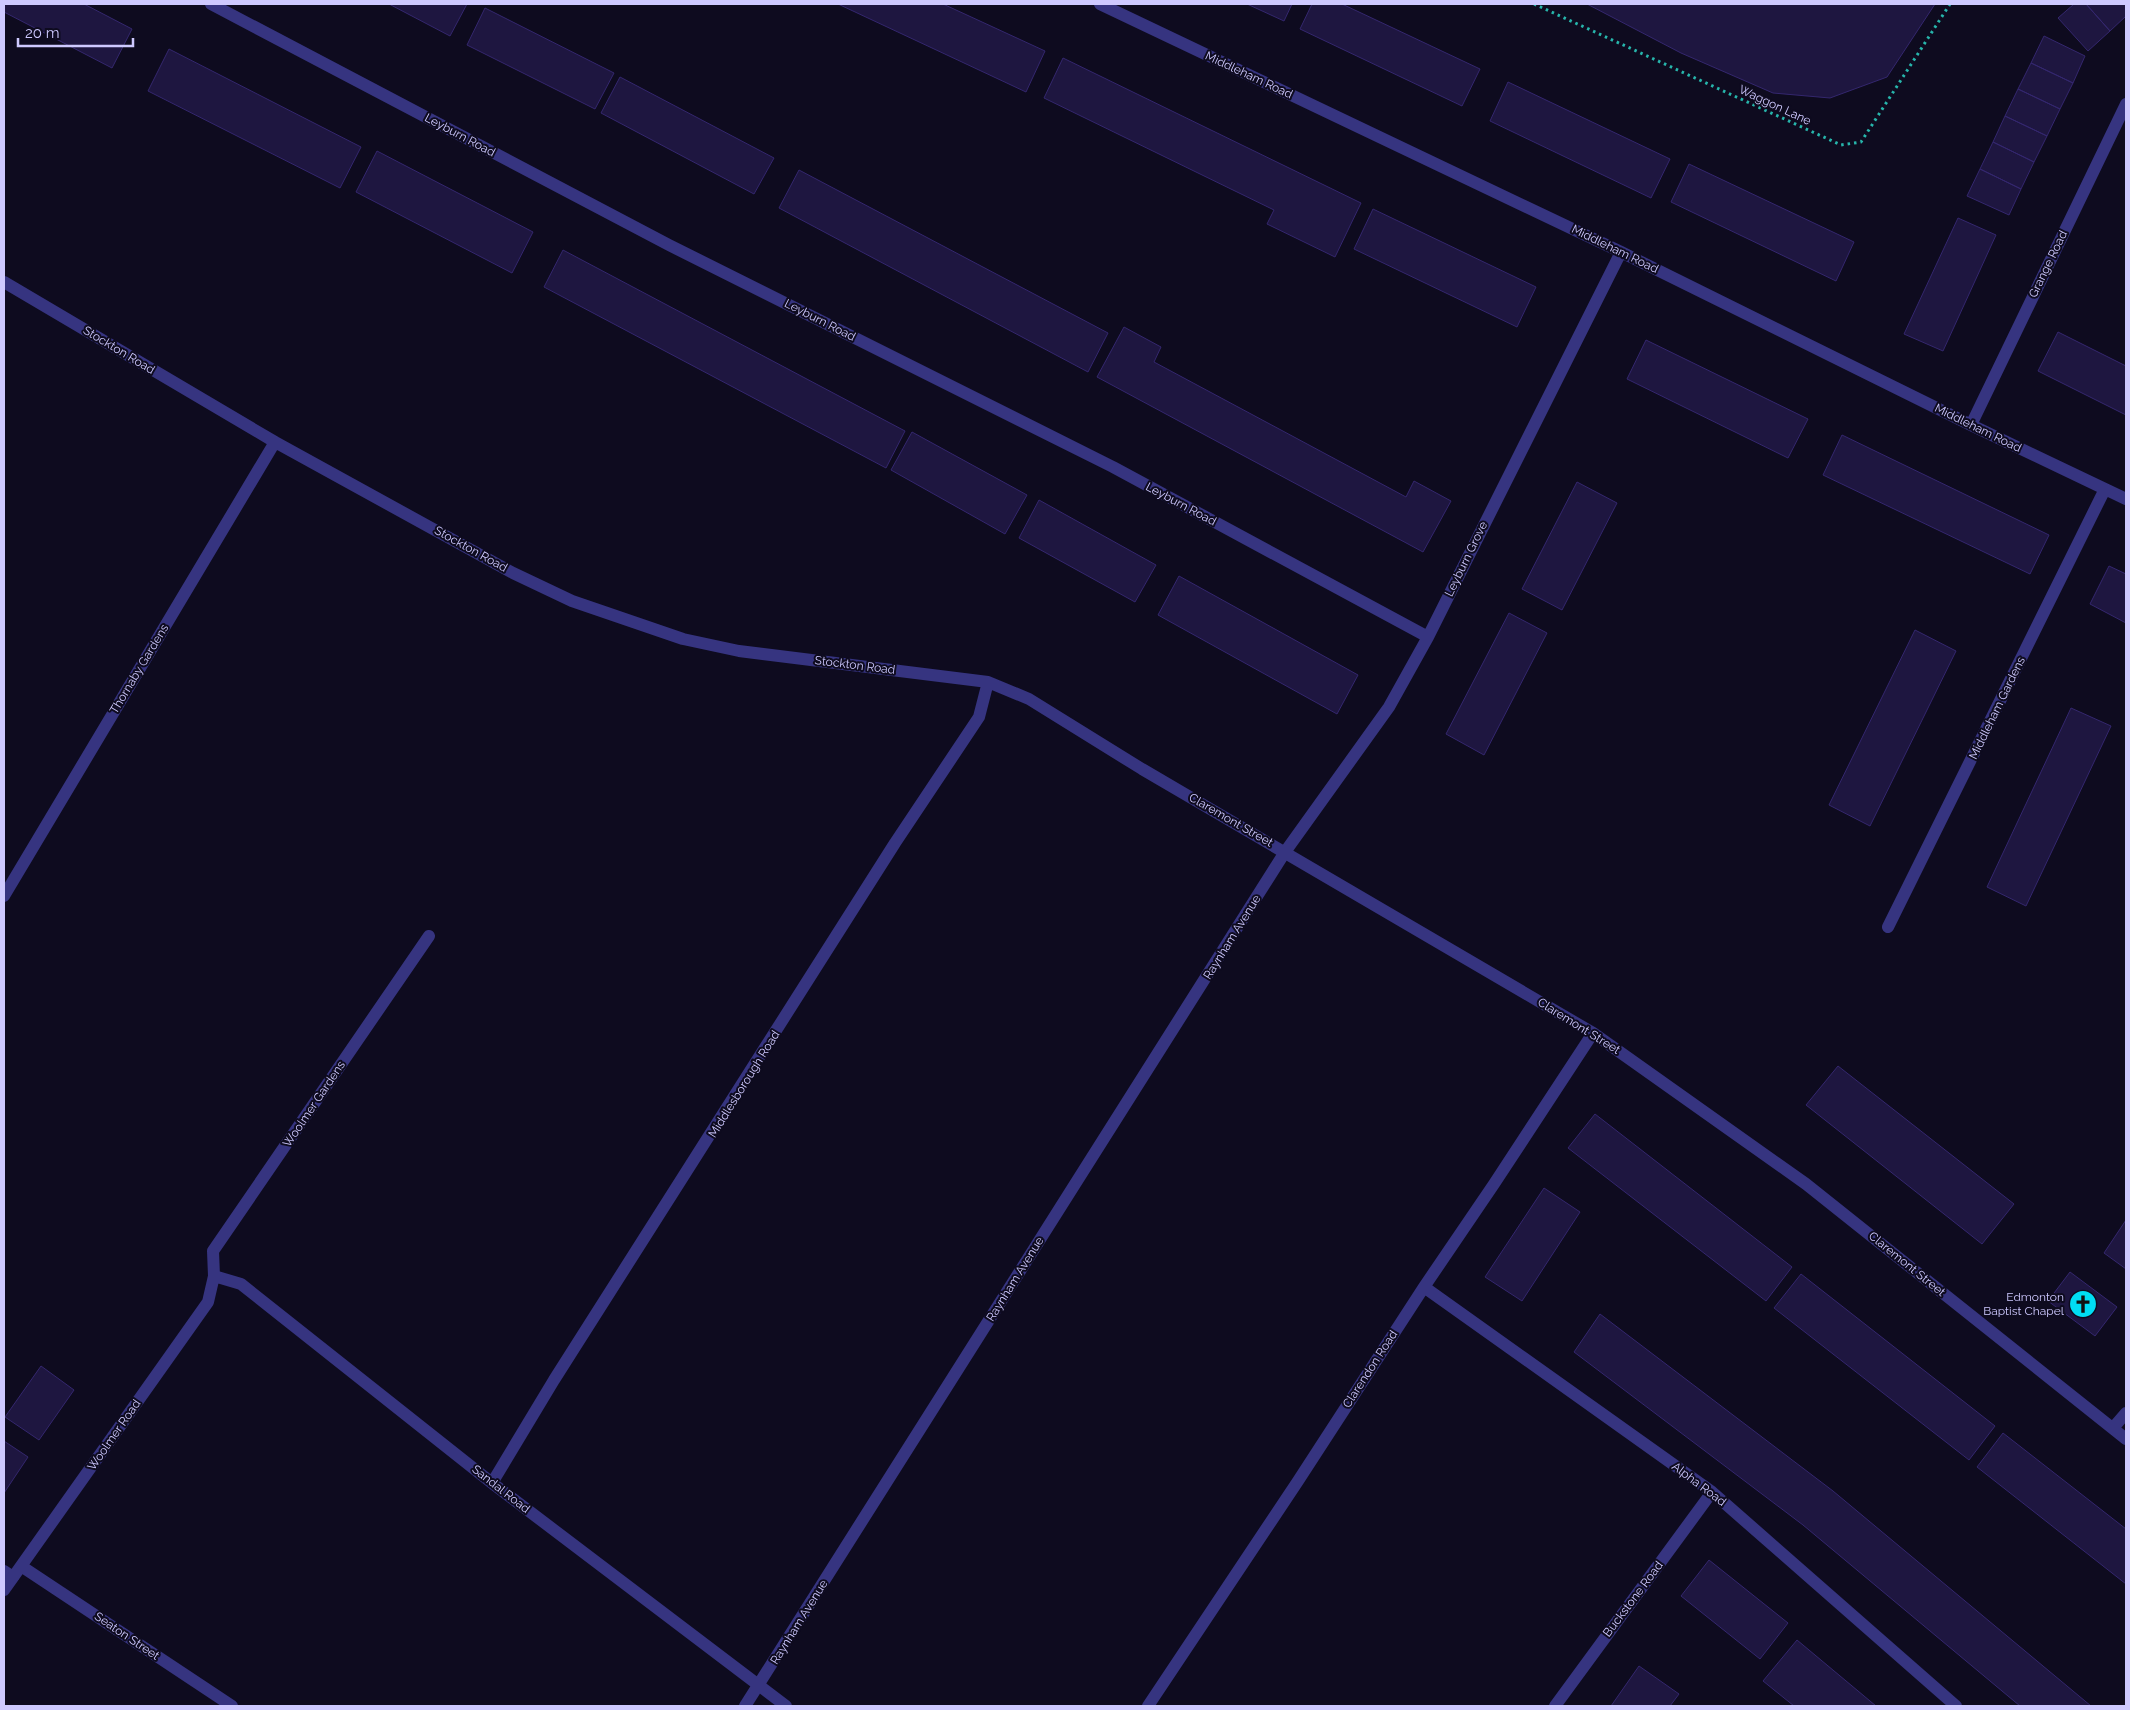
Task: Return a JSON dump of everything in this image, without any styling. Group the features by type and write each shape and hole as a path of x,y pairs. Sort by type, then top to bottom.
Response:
{"street":[{"name":"Leyburn Road","path":"211,4 669,245 1113,467 1428,637"},
{"name":"Middleham Road","path":"1100,4 1621,252 2126,500"},
{"name":"Grange Road","path":"1971,425 2126,105"},
{"name":"Leyburn Grove","path":"1285,852 1389,707 1428,637 1621,252"},
{"name":"Stockton Road","path":"4,282 275,442 514,573 572,601 683,639 739,651 988,682"},
{"name":"Thornaby Gardens","path":"4,896 275,442"},
{"name":"Middleham Gardens","path":"1888,927 2105,489"},
{"name":"Claremont Street","path":"988,682 1029,699 1142,769 1594,1033 1806,1184 2126,1439"},
{"name":"Middlesborough Road","path":"492,1482 554,1380 895,843 979,717 988,682"},
{"name":"Raynham Avenue","path":"745,1706 1285,852"},
{"name":"Woolmer Gardens","path":"214,1276 213,1251 429,936"},
{"name":"Clarendon Road","path":"1148,1706 1594,1033"},
{"name":"Sandal Road","path":"214,1276 241,1284 492,1482 786,1706"},
{"name":"Woolmer Road","path":"4,1590 8,1574 21,1566 208,1302 214,1276"},
{"name":"Alpha Road","path":"1424,1287 1712,1492 1956,1706"},
{"path":"2113,1428 2126,1412"},
{"name":"Buckstone Road","path":"1554,1706 1712,1492"},
{"name":"Seaton Street","path":"21,1566 232,1706"}],"path":[{"name":"Waggon Lane","path":"1534,4 1841,145 1861,142 1950,4"}],"building":[{"path":"4,4 84,4 132,29 112,68 4,12"},
{"path":"389,4 467,4 450,36"},
{"path":"838,4 943,4 1045,51 1026,92"},
{"path":"1247,4 1292,4 1284,21"},
{"path":"1312,4 1342,4 1480,69 1462,106 1300,29"},
{"path":"1587,4 1935,4 1887,77 1830,98 1773,93 1681,53"},
{"path":"2074,4 2086,4 2110,31 2088,51 2058,18"},
{"path":"2086,4 2126,4 2126,16 2110,31"},
{"path":"485,8 614,73 595,109 467,45"},
{"path":"2044,36 2085,56 2073,83 2031,63"},
{"path":"169,49 361,147 340,188 148,91"},
{"path":"1063,58 1361,203 1335,257 1267,224 1274,210 1044,98"},
{"path":"2031,63 2073,83 2060,109 2018,89"},
{"path":"620,77 774,158 754,194 601,113"},
{"path":"1508,82 1670,159 1651,198 1490,121"},
{"path":"2018,89 2060,109 2047,136 2005,116"},
{"path":"2005,116 2047,136 2034,162 1993,142"},
{"path":"1993,142 2034,162 2021,189 1980,169"},
{"path":"377,151 533,232 512,273 356,192"},
{"path":"1689,164 1854,242 1836,281 1671,202"},
{"path":"1980,169 2021,189 2009,215 1967,196"},
{"path":"799,170 1108,333 1088,372 779,208"},
{"path":"1373,209 1536,287 1517,327 1354,249"},
{"path":"1958,218 1996,235 1943,351 1904,334"},
{"path":"563,250 905,431 886,468 544,287"},
{"path":"1124,327 1161,347 1154,362 1406,497 1414,481 1451,501 1423,552 1097,377"},
{"path":"2058,332 2126,366 2126,415 2038,371"},
{"path":"1646,340 1808,419 1788,458 1627,379"},
{"path":"912,432 1027,495 1005,534 891,470"},
{"path":"1842,435 2049,535 2030,574 1823,475"},
{"path":"1577,482 1617,503 1562,610 1522,589"},
{"path":"1039,500 1156,565 1135,602 1019,538"},
{"path":"2109,566 2126,574 2126,623 2090,604"},
{"path":"1179,576 1358,675 1337,714 1158,615"},
{"path":"1509,613 1547,633 1484,755 1446,734"},
{"path":"1915,630 1956,651 1870,826 1829,805"},
{"path":"2071,708 2111,726 2026,906 1987,887"},
{"path":"1838,1066 2014,1204 1982,1244 1806,1105"},
{"path":"1595,1114 1792,1267 1766,1301 1568,1148"},
{"path":"1544,1188 1580,1212 1522,1301 1485,1277"},
{"path":"2126,1220 2126,1269 2104,1253"},
{"name":"Edmonton Baptist Chapel","path":"2070,1272 2117,1307 2095,1336 2048,1301"},
{"path":"1801,1274 1995,1426 1969,1460 1774,1308"},
{"path":"1600,1314 1833,1491 2091,1706 2020,1706 1803,1525 1574,1352"},
{"path":"41,1366 74,1390 39,1440 5,1417"},
{"path":"2003,1433 2126,1529 2126,1584 1977,1467"},
{"path":"4,1441 28,1457 4,1493"},
{"path":"1709,1560 1788,1623 1760,1659 1681,1596"},
{"path":"1797,1640 1876,1706 1794,1706 1763,1681"},
{"path":"1639,1666 1679,1694 1670,1706 1611,1706"}],"place":[{"name":"Edmonton Baptist Chapel","path":"2083,1304"}]}
